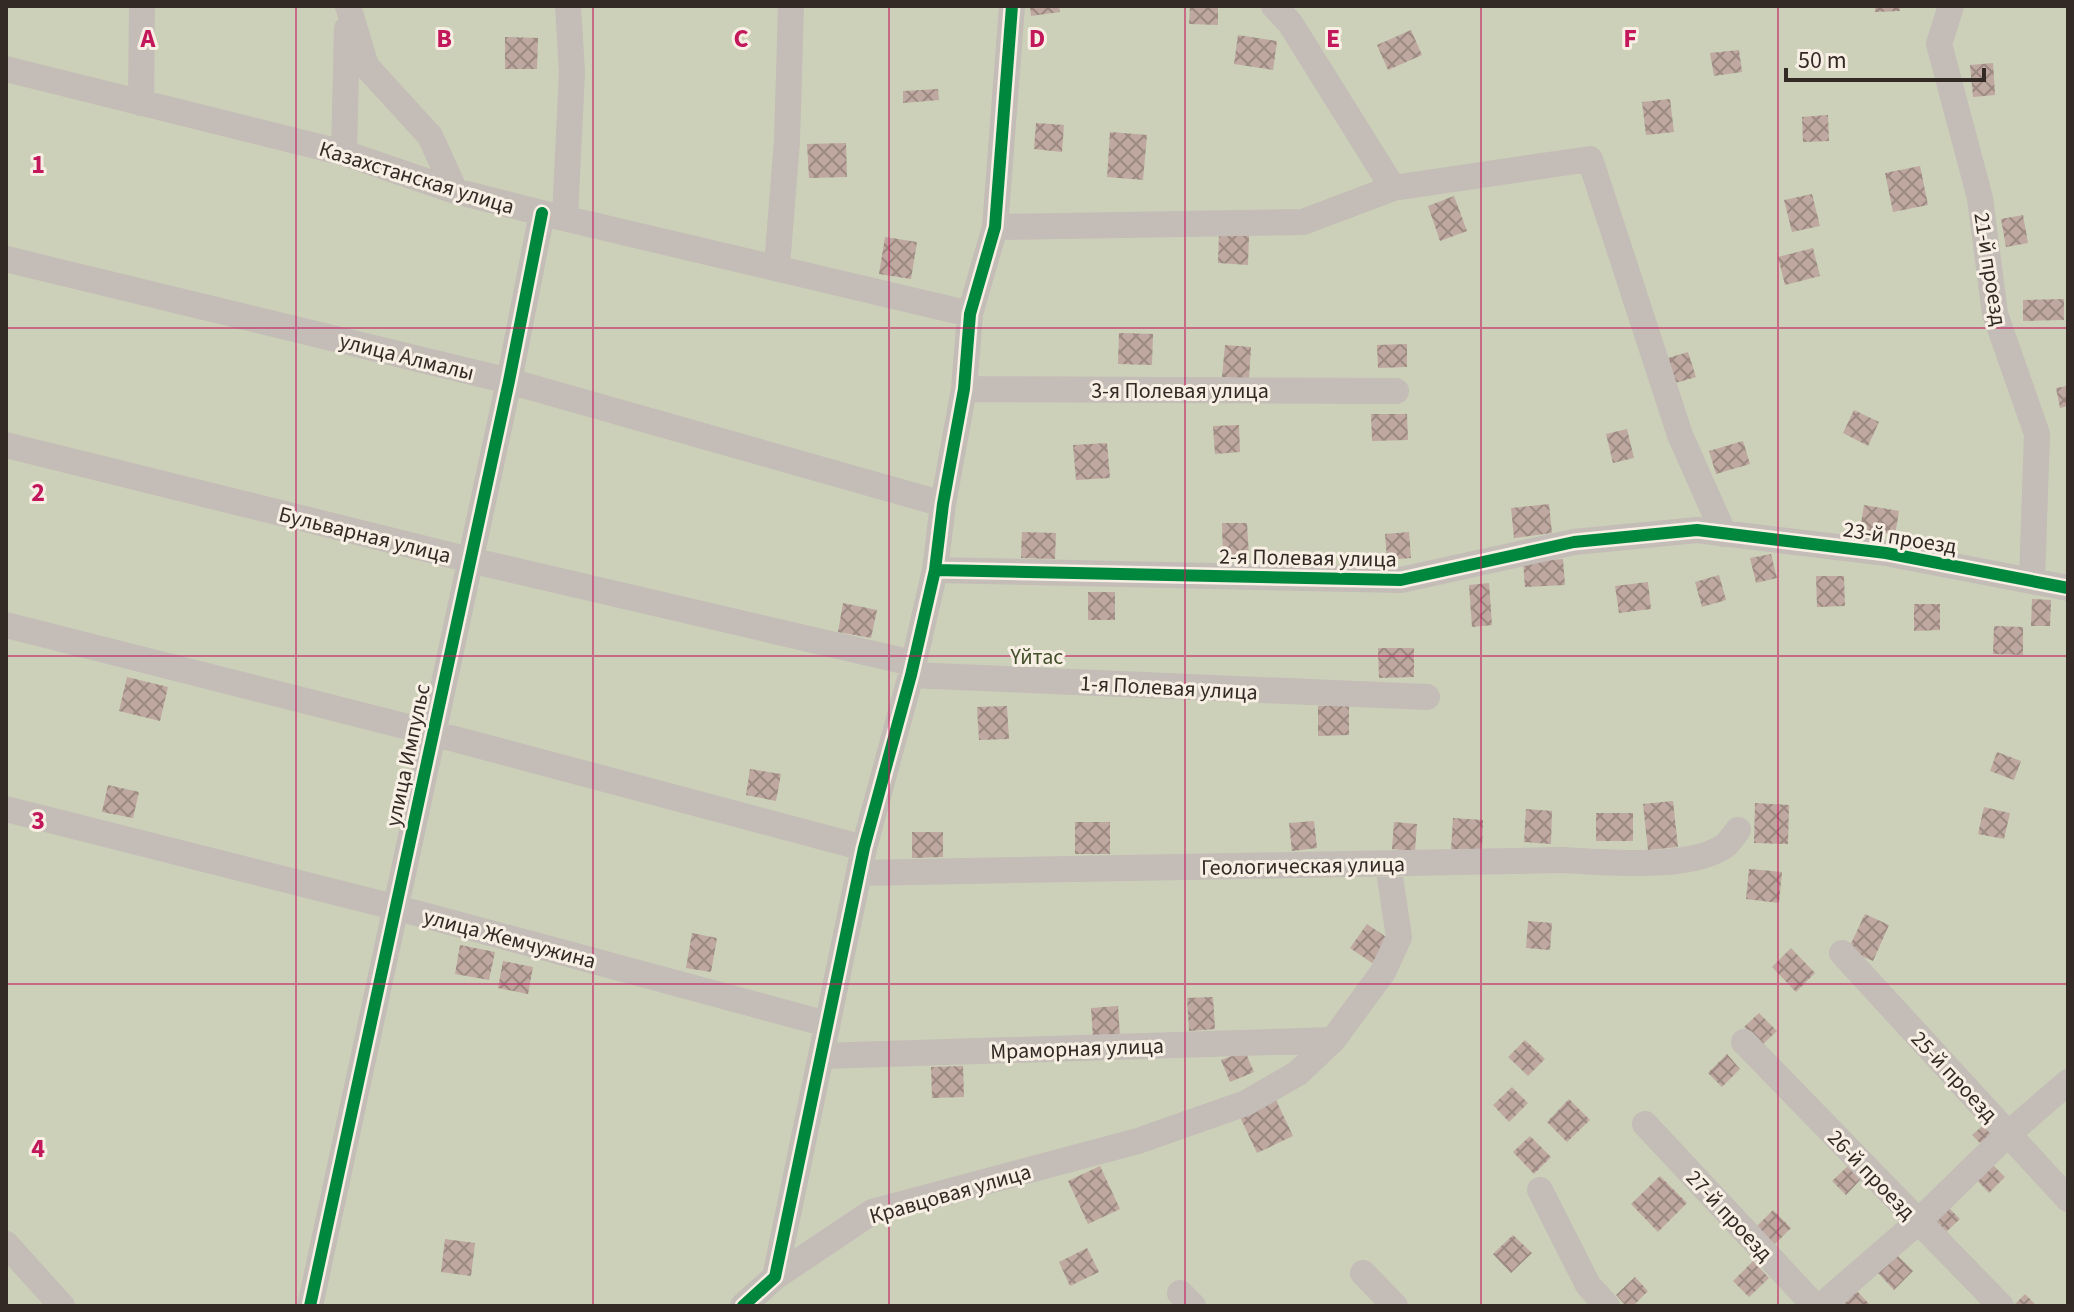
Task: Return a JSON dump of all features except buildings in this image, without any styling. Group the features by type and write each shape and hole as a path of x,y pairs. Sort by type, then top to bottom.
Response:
{"street":[{"path":"141,103 142,6"},
{"path":"344,153 348,6"},
{"path":"348,6 366,66 430,136 455,191"},
{"name":"улица Импульс","path":"310,1306 509,381 553,215 572,72 568,6"},
{"path":"777,266 787,141 791,6"},
{"path":"775,1277 861,860 935,570 943,504 964,389 970,314 995,227 1012,6"},
{"path":"1274,6 1290,23 1393,188"},
{"name":"21-й проезд","path":"1951,6 1939,44 1980,198 1995,314 2037,434 2032,580"},
{"name":"Казахстанская улица","path":"6,69 344,153 455,191 970,314"},
{"path":"995,227 1303,222 1393,188 1590,159 1680,435 1724,534"},
{"name":"улица Алмалы","path":"6,259 509,381 943,504"},
{"name":"3-я Полевая улица","path":"964,389 1396,391"},
{"name":"Бульварная улица","path":"6,445 912,669"},
{"name":"2-я Полевая улица","path":"935,570 1401,580 1574,542 1697,530 1724,534"},
{"name":"23-й проезд","path":"1724,534 1886,553 2068,588"},
{"name":"Геологическая улица","path":"6,625 432,733 861,860 1388,864 1563,860 1645,863 1706,855 1727,844 1738,830"},
{"name":"1-я Полевая улица","path":"912,669 1427,697"},
{"name":"улица Жемчужина","path":"6,809 394,907 827,1024"},
{"name":"Кравцовая улица","path":"743,1306 775,1277 872,1212 1138,1141 1246,1103 1298,1073 1333,1040 1383,972 1399,937 1388,864"},
{"name":"25-й проезд","path":"1842,953 2068,1199"},
{"name":"Мраморная улица","path":"821,1056 1333,1040"},
{"name":"26-й проезд","path":"1744,1042 2001,1306"},
{"path":"1818,1306 1919,1221 2008,1134 2068,1082"},
{"name":"27-й проезд","path":"1645,1124 1818,1306"},
{"path":"1540,1190 1588,1285 1607,1306"},
{"path":"6,1244 62,1306"},
{"path":"1363,1273 1395,1306"}],"green space":[{"name":"Үйтас","path":"6,6 2068,6 2068,1306 6,1306"}],"cycle path":[{"path":"743,1306 775,1277 864,848 911,675 935,570 943,504 964,389 970,314 995,227 1012,6"},
{"path":"310,1306 509,381 542,213"},
{"path":"935,570 1401,580 1574,542 1697,530 1886,553 2068,588"}]}
